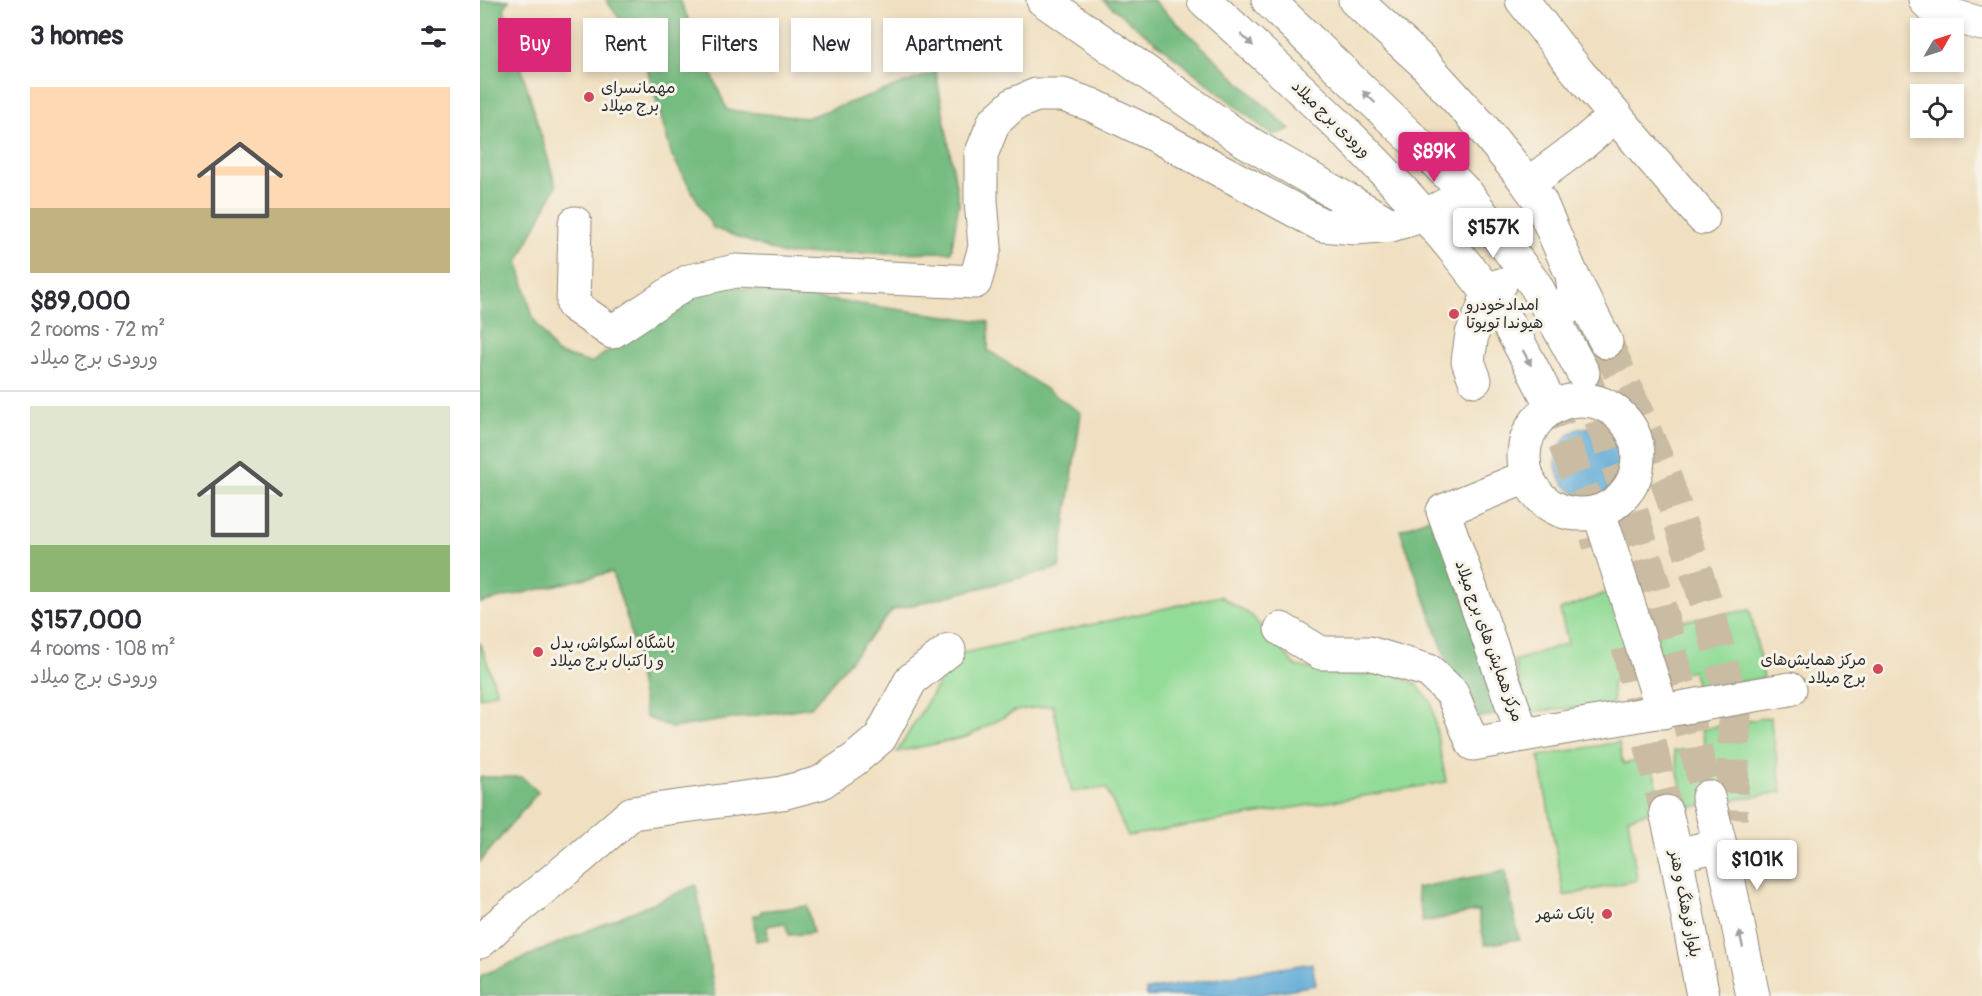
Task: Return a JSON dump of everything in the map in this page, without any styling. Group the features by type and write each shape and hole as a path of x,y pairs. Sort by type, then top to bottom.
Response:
{"street":[{"path":"1043,0 1242,139 1391,225"},
{"name":"ورودی برج میلاد","path":"1204,0 1320,108 1426,215 1488,292 1510,327 1547,397"},
{"path":"1268,0 1467,194 1536,285 1583,373"},
{"path":"1355,0 1422,61 1482,127 1528,184 1551,224 1572,276 1606,342"},
{"path":"1522,0 1578,72 1702,218"},
{"path":"1925,0 1936,11 1982,24"},
{"path":"575,224 573,305 612,332 689,281 736,271 975,282 985,247 981,201 981,155 993,122 1014,104 1036,95 1063,95 1092,105 1172,144 1322,225 1356,228 1391,225 1426,215 1467,194"},
{"path":"1528,184 1582,144 1616,115"},
{"path":"1475,380 1468,361 1472,334 1488,292 1525,270"},
{"path":"1554,319 1570,303 1574,291 1572,276"},
{"path":"1585,399 1604,404 1620,415 1632,431 1638,450 1637,470 1630,488 1616,503 1599,512 1581,515 1564,512 1547,505 1535,492 1526,477 1523,459 1525,441 1533,423 1547,410 1565,401 1585,399"},
{"name":"مرکز همایش های برج میلاد","path":"1526,477 1443,511 1522,735 1790,689"},
{"path":"1599,512 1663,712"},
{"path":"1281,629 1322,653 1370,653 1429,671 1452,693 1473,744 1522,735"},
{"path":"480,942 632,813 782,793 820,783 854,760 879,738 911,680 950,650"},
{"name":"بلوار فرهنگ و هنر","path":"1666,812 1703,996"},
{"path":"1676,855 1721,832 1753,996"}],"green space":[{"path":"480,0 509,0 504,9 507,18 498,18 498,72 523,72 556,186 518,262 533,318 556,353 591,363 685,298 714,284 989,322 988,350 1081,413 1059,568 893,610 811,707 671,728 646,717 629,624 612,572 480,603"},
{"path":"606,0 680,0 688,18 680,18 680,72 711,72 727,110 806,118 936,72 959,203 951,252 783,254 713,228 672,156 648,72 668,72 668,18 619,18"},
{"path":"1103,0 1153,0 1290,130 1272,135"},
{"path":"1434,516 1504,714 1468,719 1400,530"},
{"path":"1617,589 1641,675 1612,682 1613,704 1528,712 1514,661 1568,643 1560,610"},
{"path":"1220,596 1252,616 1296,666 1343,675 1395,674 1416,684 1431,702 1446,782 1128,836 1106,788 1072,792 1053,705 1015,711 967,737 897,752 944,674 959,654"},
{"path":"1750,610 1764,678 1697,688 1693,671 1660,676 1656,625"},
{"path":"480,642 497,692 480,698"},
{"path":"1770,717 1782,792 1685,808 1674,751 1706,748 1702,729"},
{"path":"1619,742 1623,764 1651,758 1661,808 1628,818 1637,880 1564,896 1539,756"},
{"path":"480,777 522,777 538,792 480,862"},
{"path":"1505,871 1519,939 1485,945 1478,911 1423,922 1416,888"},
{"path":"696,885 715,996 480,996 480,976"},
{"path":"807,906 813,933 789,935 785,923 767,926 768,939 756,941 753,915 760,915 761,911"}],"water":[{"path":"1584,427 1598,427 1611,433 1620,442 1626,455 1624,475 1616,487 1598,497 1584,497 1571,491 1562,482 1556,469 1556,455 1562,442 1571,433"},
{"path":"1312,963 1316,985 1251,996 1147,996 1146,990"}],"tunnel":[{"path":"1606,342 1666,479 1708,608 1735,715 1731,819"},
{"path":"1583,373 1622,478 1655,589 1708,797"},
{"path":"1547,397 1583,493 1599,545"},
{"path":"1628,647 1666,812"}],"place":[{"name":"مهمانسرای برج میلاد","path":"589,97"},
{"name":"امدادخودرو هیوندا تویوتا","path":"1454,314"},
{"name":"باشگاه اسکواش، پدل و راکتبال برج میلاد","path":"538,652"},
{"name":"مرکز همایش‌های برج میلاد","path":"1878,669"},
{"name":"بانک شهر","path":"1607,914"}]}
